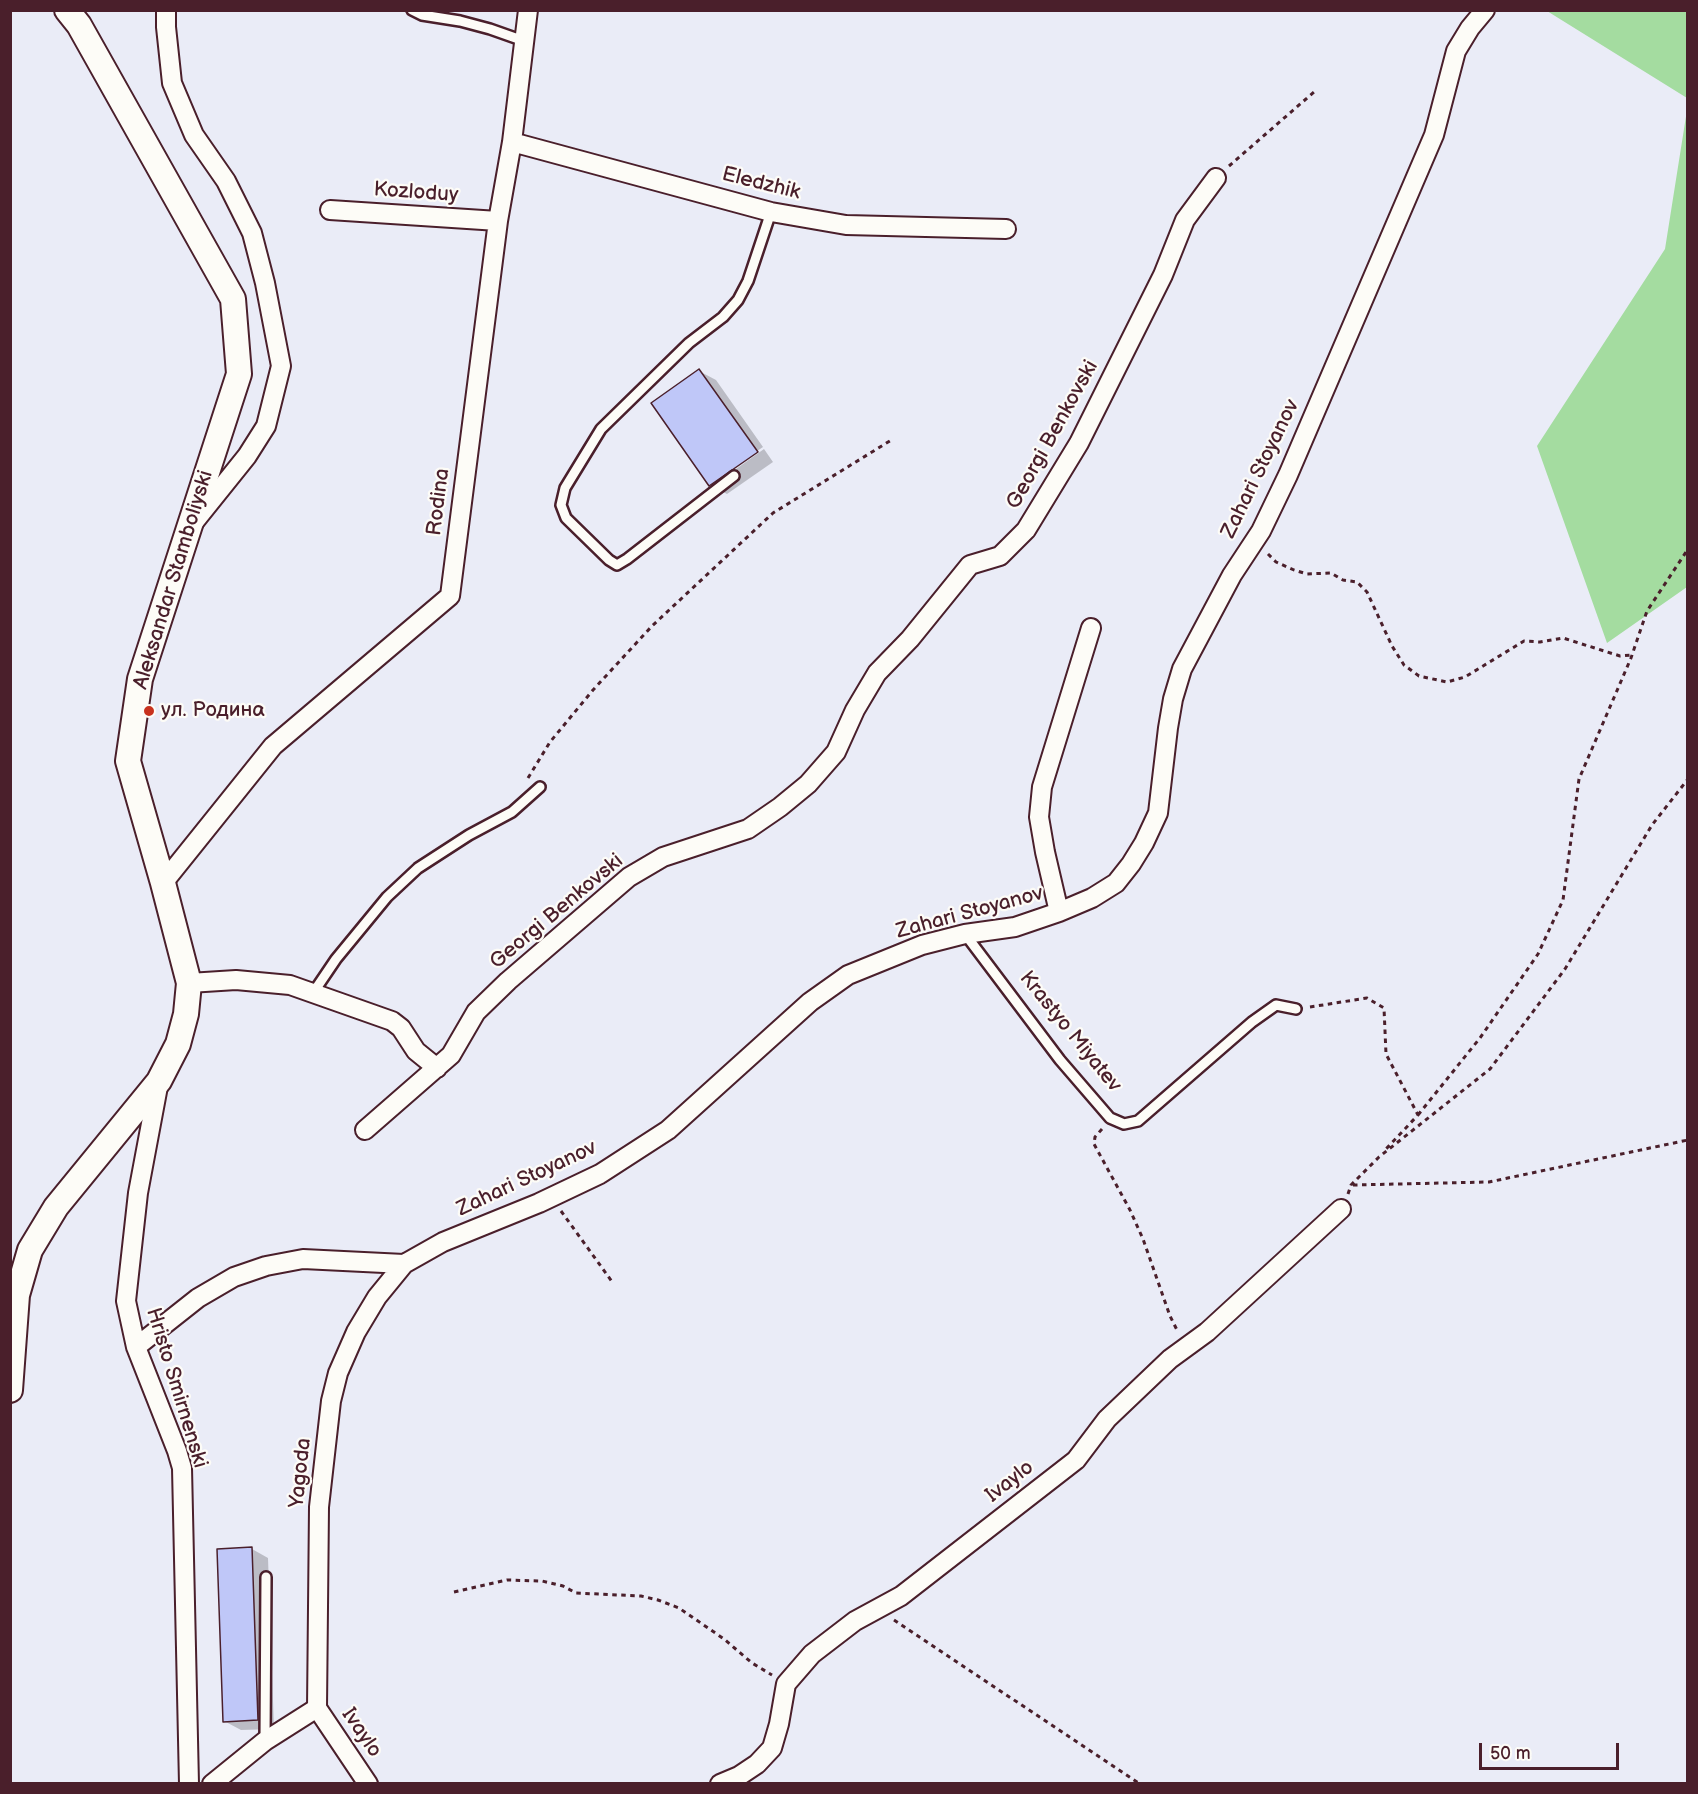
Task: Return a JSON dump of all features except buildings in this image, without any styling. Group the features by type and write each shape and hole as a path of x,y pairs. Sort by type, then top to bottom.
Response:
{"street":[{"name":"Aleksandar Stamboliyski","path":"10,1390 17,1295 30,1250 56,1207 159,1081 178,1044 186,1014 189,983 128,761 140,679 239,374 233,299 79,25 67,10"},
{"path":"166,10 172,83 194,135 226,181 252,233 265,283 281,366 266,426 247,456 190,528"},
{"name":"Rodina","path":"163,883 273,746 450,596 498,221 512,142 528,10"},
{"name":"Zahari Stoyanov","path":"404,1264 443,1242 552,1197 600,1174 668,1130 810,1002 848,975 922,945 965,934 1015,927 1059,912 1092,898 1116,883 1144,843 1158,813 1168,728 1173,699 1182,669 1232,575 1261,531 1288,475 1434,135 1456,51 1470,28 1485,10"},
{"name":"Eledzhik","path":"512,142 771,212 846,225 1006,229"},
{"name":"Georgi Benkovski","path":"365,1130 451,1055 476,1012 508,981 629,877 663,857 748,829 808,784 836,752 855,710 877,673 910,639 970,566 1000,556 1026,530 1079,443 1163,275 1185,220 1216,178"},
{"name":"Kozloduy","path":"330,210 498,221"},
{"path":"1059,912 1039,817 1042,787 1091,628"},
{"path":"189,983 236,980 290,985 392,1021 402,1028 416,1051 437,1068"},
{"name":"Hristo Smirnenski","path":"159,1081 138,1193 126,1300 136,1347 182,1468 189,1784"},
{"name":"Ivaylo","path":"786,1684 812,1654 855,1621 901,1596 1076,1460 1107,1419 1170,1359 1207,1332 1341,1209"},
{"path":"136,1347 198,1298 234,1277 266,1266 303,1259 404,1264"},
{"name":"Yagoda","path":"317,1708 318,1507 331,1401 338,1373 356,1332 377,1297 404,1264"},
{"path":"720,1784 739,1776 757,1764 772,1748 786,1684"},
{"path":"212,1784 265,1741 317,1708"},
{"name":"Ivaylo","path":"317,1708 368,1784"}],"lane":[{"path":"412,10 422,15 490,29 524,41"},
{"path":"734,476 617,565 566,518 561,505 565,488 601,429 689,343 723,317 738,300 748,281 771,212"},
{"path":"313,993 336,959 387,897 418,868 469,835 512,812 540,787"},
{"name":"Krastyo Miyatev","path":"965,934 1060,1060 1110,1118 1124,1124 1138,1121 1252,1022 1276,1005 1296,1009"},
{"path":"265,1741 266,1577"}],"path":[{"path":"1216,178 1314,92"},
{"path":"522,803 529,778 550,742 593,690 652,626 773,513 893,439"},
{"path":"1255,540 1276,562 1294,570 1307,574 1331,573 1343,580 1357,582 1367,592 1392,646 1404,664 1419,676 1447,682 1466,677 1524,641 1540,642 1563,638 1620,656 1632,654"},
{"path":"1341,1209 1351,1185 1418,1115 1480,1038 1538,954 1563,900 1579,778 1632,654 1647,611 1688,549"},
{"path":"1379,1156 1490,1069 1564,969 1652,825 1688,779"},
{"path":"1296,1009 1367,999 1384,1008 1386,1054 1418,1115"},
{"path":"1110,1118 1095,1137 1094,1144 1143,1239 1176,1329 1189,1345"},
{"path":"1351,1185 1489,1182 1688,1140"},
{"path":"552,1197 613,1283"},
{"path":"454,1592 507,1580 542,1581 563,1586 576,1593 642,1596 658,1600 679,1608 724,1639 752,1663 786,1684"},
{"path":"877,1609 1140,1784"}],"green space":[{"path":"1547,11 1687,11 1687,98"},
{"path":"1687,110 1687,587 1607,643 1537,446 1665,249"}],"place":[{"name":"ул. Родина","path":"149,711"}]}
